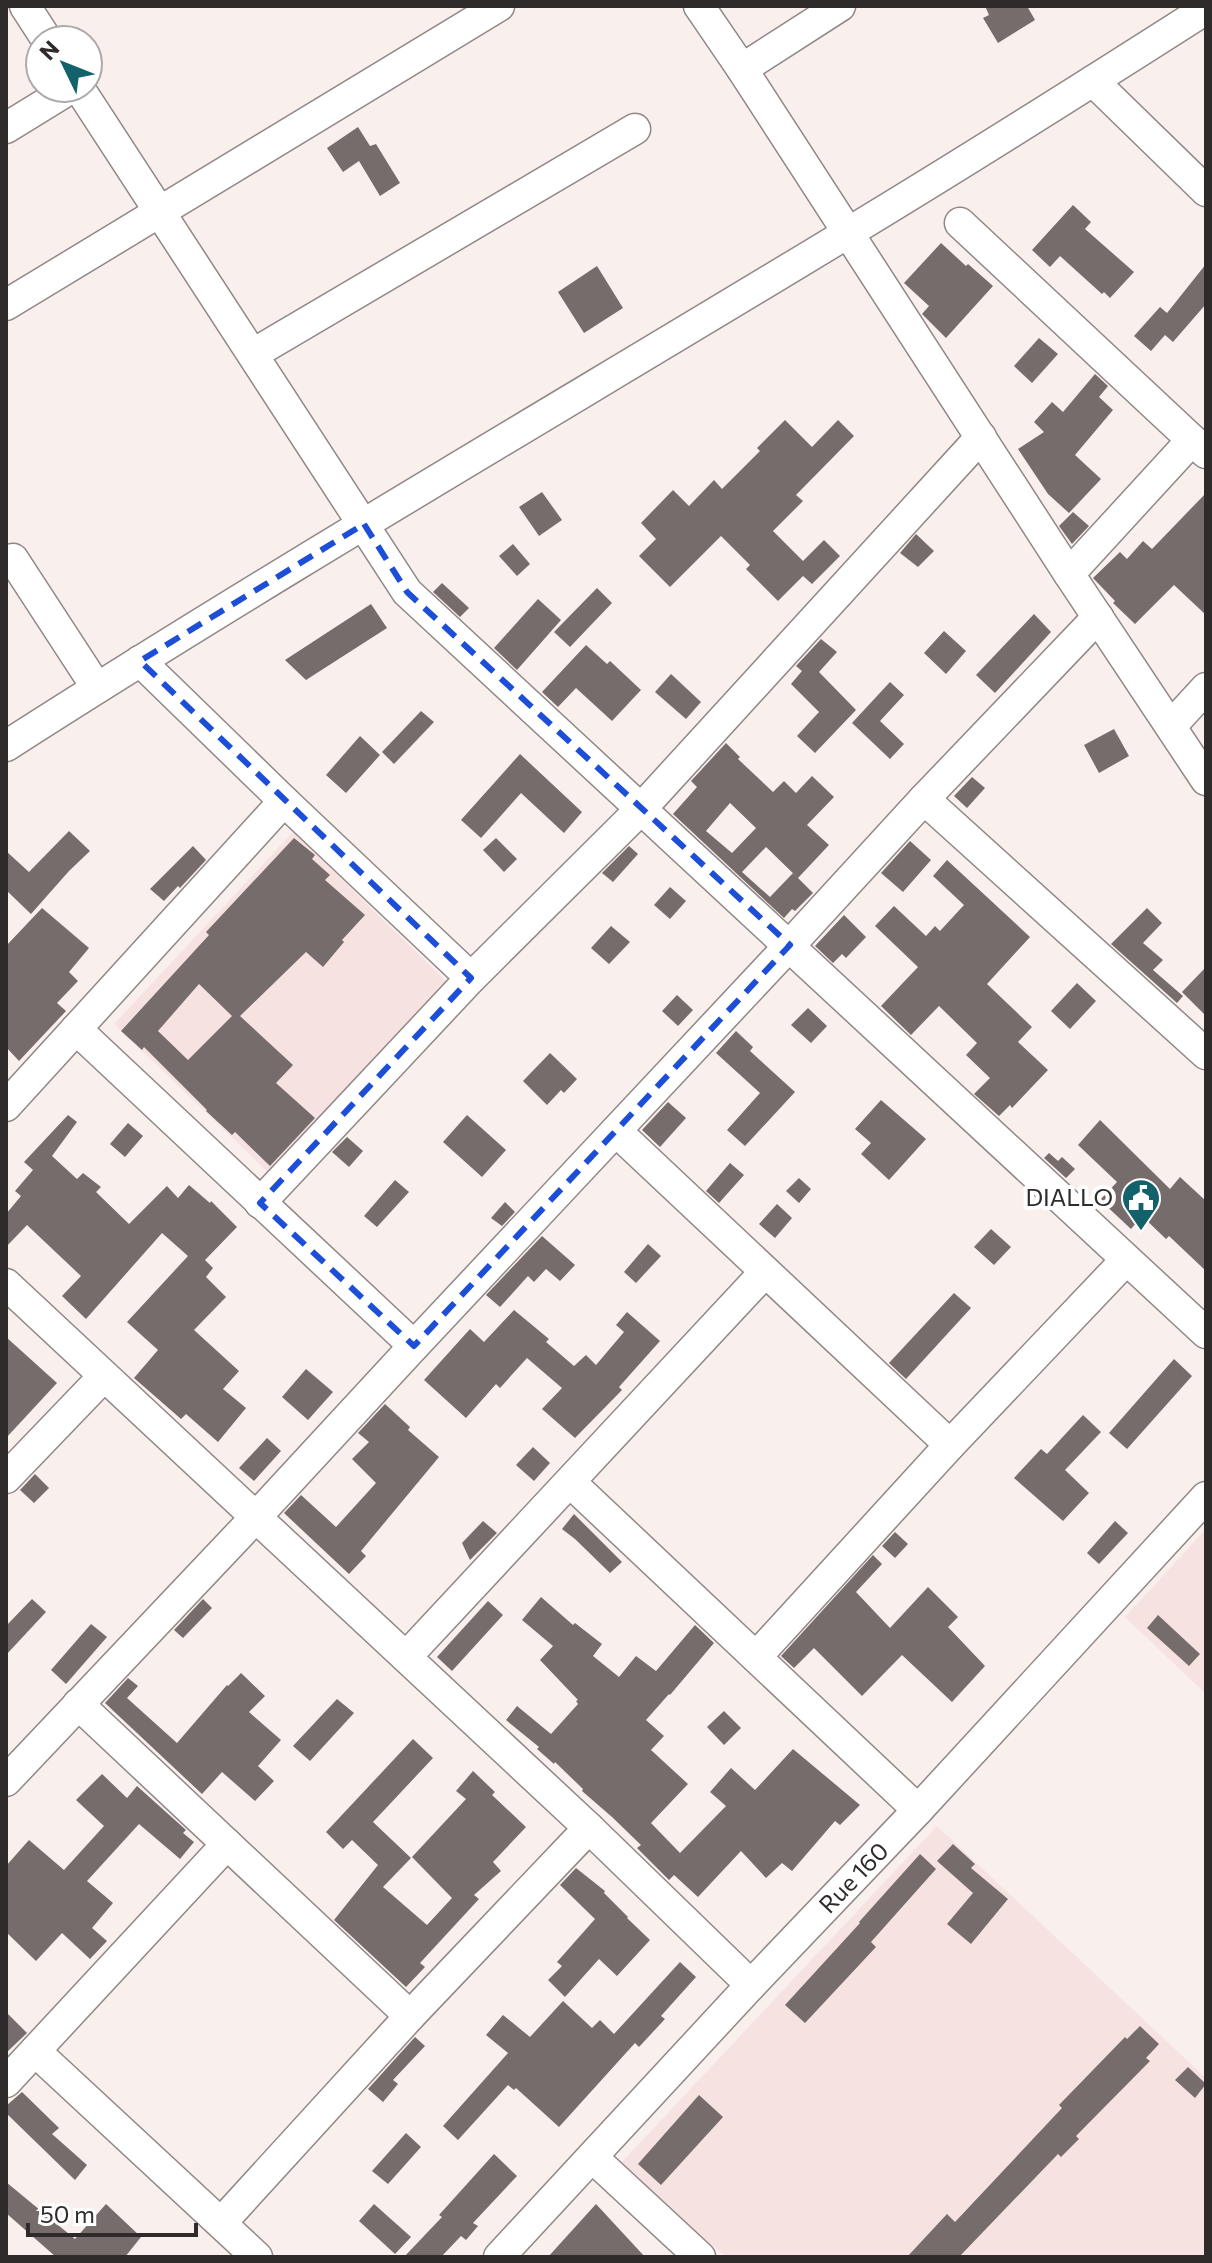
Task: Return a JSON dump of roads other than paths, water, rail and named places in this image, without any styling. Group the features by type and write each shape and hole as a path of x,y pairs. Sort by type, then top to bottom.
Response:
{"street":[{"path":"25,6 37,24"},
{"path":"699,6 1206,780"},
{"path":"742,69 840,6"},
{"path":"6,746 364,524 848,233 1206,9"},
{"path":"6,305 161,212 483,10"},
{"path":"1093,81 1206,191"},
{"path":"6,128 45,104"},
{"path":"90,104 407,592 1206,1333"},
{"path":"253,354 635,129"},
{"path":"960,223 1199,447 1069,574"},
{"path":"260,1203 471,978 640,810 981,437"},
{"path":"13,559 97,688"},
{"path":"6,1781 1098,617"},
{"path":"140,661 471,978"},
{"path":"1171,726 1206,688"},
{"path":"924,799 1206,1054"},
{"path":"6,1106 284,801"},
{"path":"76,1029 414,1346"},
{"path":"616,1131 950,1445"},
{"path":"756,1657 950,1445 1126,1260"},
{"path":"406,1657 765,1272"},
{"path":"6,1284 589,1828 751,1985"},
{"path":"6,1478 104,1376"},
{"path":"570,1482 918,1810"},
{"name":"Rue 160","path":"499,2257 1206,1497"},
{"path":"78,1704 410,2016"},
{"path":"221,2223 410,2016 589,1828"},
{"path":"6,2082 227,1844"},
{"path":"35,2051 257,2257"},
{"path":"592,2157 700,2257"}],"place":[{"name":"DIALLO","path":"1141,1232"}]}
